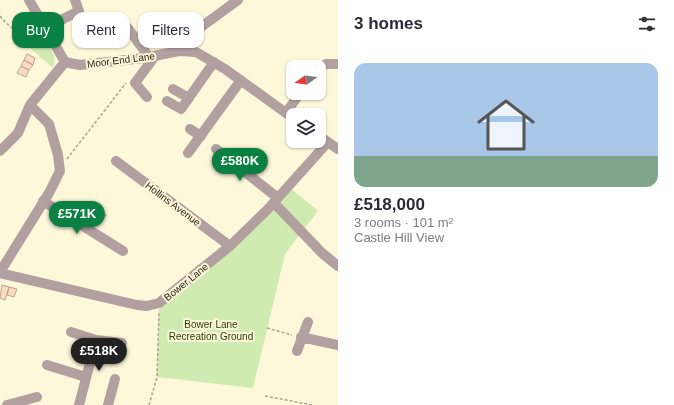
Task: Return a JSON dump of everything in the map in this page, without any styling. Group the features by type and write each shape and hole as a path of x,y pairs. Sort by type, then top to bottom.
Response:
{"street":[{"path":"29,0 36,12"},
{"path":"64,20 79,11 75,0"},
{"path":"180,51 186,38 238,0"},
{"path":"130,31 152,57 135,84 147,97"},
{"path":"0,151 18,133 30,105 65,62 57,48"},
{"name":"Moor End Lane","path":"65,62 80,65 152,57 180,51 196,52 241,80 286,112"},
{"path":"167,101 181,109 214,62"},
{"path":"326,64 338,64"},
{"path":"188,153 241,80"},
{"path":"173,89 189,98"},
{"path":"0,272 44,201 60,171 58,155 49,124 30,105"},
{"path":"190,129 201,136"},
{"path":"328,142 338,149"},
{"name":"Bower Lane","path":"0,272 137,305 147,306 159,303 230,246 276,200 328,142"},
{"path":"216,149 276,200 322,253 338,266"},
{"name":"Hollins Avenue","path":"116,161 230,246"},
{"path":"44,201 123,251"},
{"path":"297,351 301,337 308,322"},
{"path":"71,332 96,340 122,343"},
{"path":"301,337 338,345"},
{"path":"79,405 96,340"},
{"path":"47,365 86,377"},
{"path":"108,405 115,379"},
{"path":"7,405 37,397"}],"path":[{"path":"0,16 12,27"},
{"path":"60,171 126,83"},
{"path":"149,405 157,377 159,303"},
{"path":"267,328 301,337"},
{"path":"265,396 312,405"}],"green space":[{"path":"30,48 50,48 55,60 53,68"},
{"name":"Bower Lane Recreation Ground","path":"289,187 318,211 285,254 253,388 157,377 159,303"}],"building":[{"path":"27,54 35,58 33,65 24,60"},
{"path":"24,60 33,65 29,70 21,66"},
{"path":"21,66 29,70 26,77 17,73"},
{"path":"93,204 101,211 96,220 87,215"},
{"path":"101,211 106,215 101,223 96,220"},
{"path":"2,285 9,287 5,300 0,298"},
{"path":"9,287 17,289 14,297 7,295"}]}
